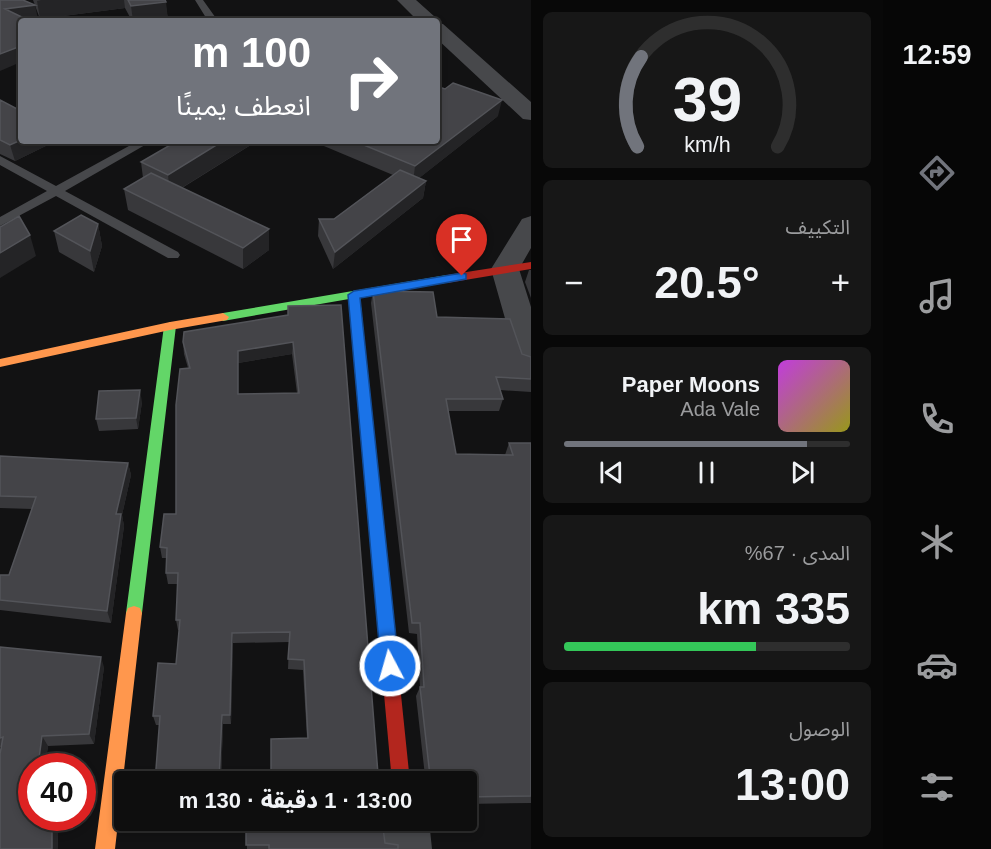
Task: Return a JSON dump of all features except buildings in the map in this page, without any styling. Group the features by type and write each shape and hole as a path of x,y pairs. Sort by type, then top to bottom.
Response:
{"street":[{"path":"406,0 426,18"},
{"path":"440,32 531,114"},
{"path":"531,224 518,267 531,357"},
{"path":"0,363 170,326 518,267"},
{"path":"354,295 400,771"},
{"path":"105,849 170,326"},
{"path":"406,831 408,849"}],"lane":[{"path":"199,0 211,18"},
{"path":"0,222 141,144"},
{"path":"0,160 173,255"}],"traffic: fast":[{"path":"223,317 447,279"},
{"path":"354,295 385,617"},
{"path":"134,613 170,326"}],"traffic: slow":[{"path":"0,363 170,326 223,317"},
{"path":"105,849 134,613"}],"traffic: jam":[{"path":"447,279 531,265"},
{"path":"385,617 400,771"}],"route":[{"path":"390,666 354,295 462,276"}]}
